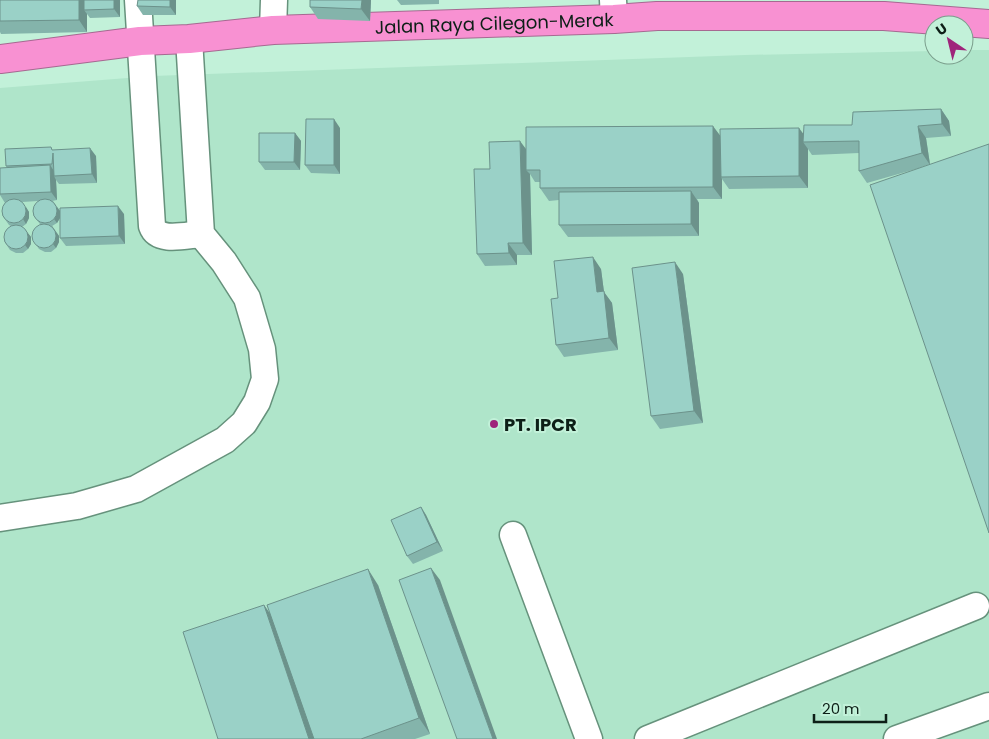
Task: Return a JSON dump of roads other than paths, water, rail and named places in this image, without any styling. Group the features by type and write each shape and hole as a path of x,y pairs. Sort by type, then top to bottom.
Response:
{"highway":[{"name":"Jalan Raya Cilegon-Merak","path":"0,59 140,41 189,39 273,30 657,8 884,16 989,24"}],"street":[{"path":"138,0 152,226 154,231 163,236 201,234"},
{"path":"273,30 274,0"},
{"path":"0,518 77,506 136,489 225,440 244,423 257,402 265,380 262,349 247,298 224,262 201,234 189,39"},
{"path":"513,535 589,739"},
{"path":"648,739 976,606"},
{"path":"897,739 989,706"}],"place":[{"name":"PT. IPCR","path":"494,424"}]}
